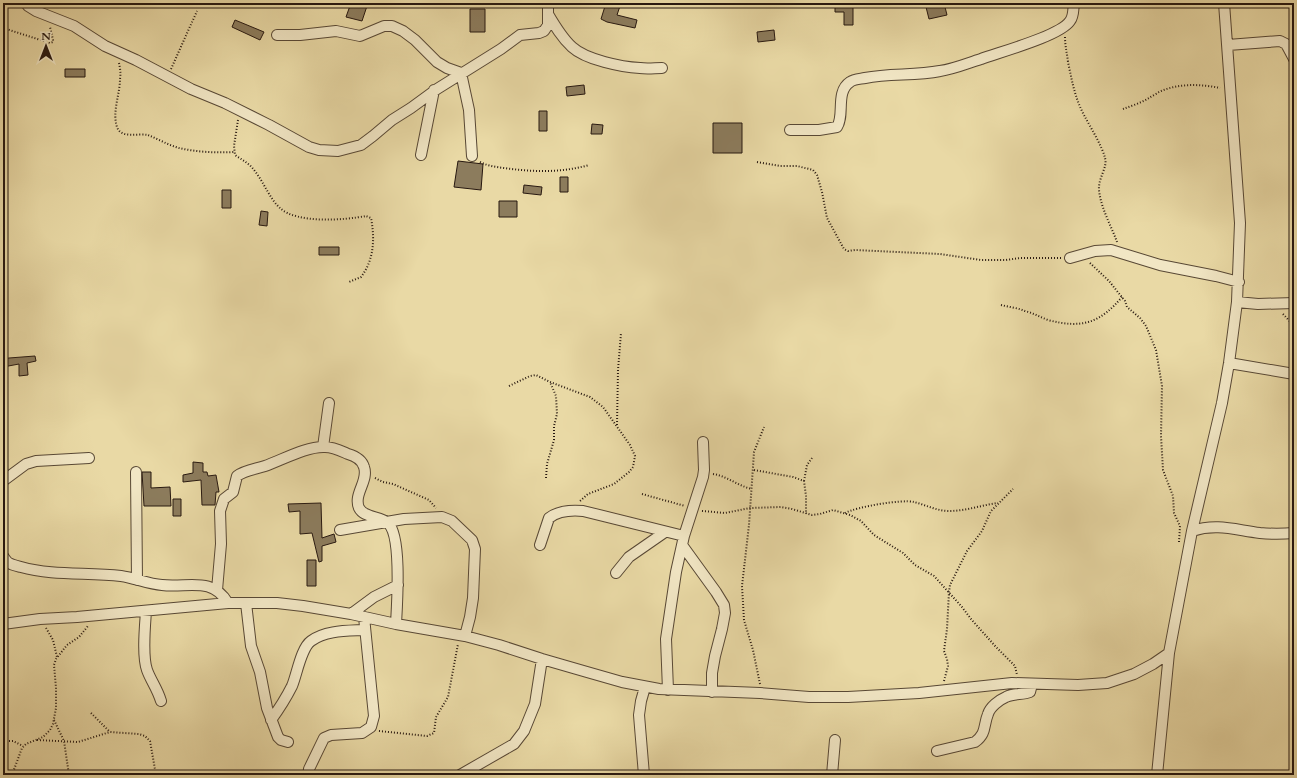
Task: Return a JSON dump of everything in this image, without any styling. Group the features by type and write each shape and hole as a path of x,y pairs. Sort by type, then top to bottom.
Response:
{"street":[{"path":"26,3 32,9 50,18 74,26 105,46 190,89 240,111 309,147 319,150 338,151 361,145 392,120 411,108 434,90 520,35 540,33 544,31 548,25 548,3"},
{"path":"790,130 819,130 837,127 839,123 844,89 849,82 874,76 941,71 1042,38 1062,28 1071,20 1074,3"},
{"path":"1157,775 1168,653 1192,531 1222,403 1237,302 1240,223 1224,3"},
{"path":"548,14 565,41 574,49 590,57 611,63 640,68 662,68"},
{"path":"277,35 336,32 360,36 384,26 392,26 403,31 415,40 437,62 461,74"},
{"path":"1228,44 1280,41 1286,44 1294,60"},
{"path":"461,74 469,110 472,156"},
{"path":"421,155 434,90"},
{"path":"1075,256 1104,249 1160,265 1238,282"},
{"path":"1237,302 1258,304 1294,303"},
{"path":"1229,363 1294,374"},
{"path":"323,447 329,403"},
{"path":"668,690 666,639 676,572 683,541 704,472 703,442"},
{"path":"217,590 221,544 220,511 224,499 233,492 237,476 241,473 262,467 304,451 330,447 360,460 365,471 364,482 358,497 358,505 362,512 387,522 392,529 398,562 396,624"},
{"path":"3,481 26,464 36,460 89,458"},
{"path":"136,472 137,580"},
{"path":"540,545 549,518 556,514 569,511 583,511 665,532 683,541 724,606 725,613 722,630 712,673 712,692"},
{"path":"340,530 404,519 445,518 452,521 472,540 475,545 473,598 470,617 462,635"},
{"path":"1192,531 1215,527 1281,535 1294,533"},
{"path":"616,574 629,557 665,532"},
{"path":"5,561 39,571 106,574 164,586 208,586 224,595 228,603"},
{"path":"351,614 374,597 398,585"},
{"path":"3,624 40,619 228,603 303,606 462,635 622,682 645,687 668,690 760,693 809,697 848,697 1019,684 1078,685 1107,683 1134,674 1154,664 1168,653"},
{"path":"246,603 252,646 260,672 271,720 278,737 281,740 288,742"},
{"path":"146,611 146,666 156,686 161,701"},
{"path":"308,775 309,769 314,762 324,738 327,736 362,733 371,727 374,716 364,617"},
{"path":"271,720 280,708 292,685 300,661 309,642 327,634 365,630"},
{"path":"460,775 514,744 524,731 534,704 542,659"},
{"path":"937,751 975,742 980,739 984,733 988,714 994,704 1015,694 1026,694 1030,692 1032,684"},
{"path":"644,775 639,715 645,687"},
{"path":"832,775 835,740"},
{"path":"480,775 481,763"}],"path":[{"path":"168,77 197,11"},
{"path":"3,28 50,44 53,40 49,25 50,18"},
{"path":"1071,20 1065,38 1065,48 1071,80 1078,105 1092,128 1106,158 1106,165 1099,181 1100,199 1120,253"},
{"path":"119,52 120,79 116,110 117,126 120,132 126,134 147,135 179,148 234,152"},
{"path":"1123,109 1148,99 1160,92 1183,86 1205,85 1231,91"},
{"path":"240,111 237,123 235,155 246,162 255,171 276,204 292,215 318,220 366,216 371,218 373,237 371,258 361,277 349,282"},
{"path":"472,156 484,164 519,170 572,170 589,166"},
{"path":"757,162 780,166 796,166 813,170 817,175 822,192 827,218 844,249 848,251 855,250 940,254 981,260 1075,256 1101,273 1122,297 1127,307 1140,318 1146,326 1156,350 1162,386 1161,436 1163,470 1173,496 1174,513 1180,526 1179,544"},
{"path":"1001,305 1025,310 1048,320 1082,324 1089,323 1108,312 1122,297"},
{"path":"1274,304 1294,326"},
{"path":"617,426 618,370 621,333"},
{"path":"509,386 534,375 590,398 603,407 633,450 635,456 633,466 629,472 614,484 586,495 569,511"},
{"path":"546,478 547,464 554,440 554,426 557,409 556,396 550,382"},
{"path":"760,693 760,679 749,633 744,620 742,573 748,538 754,470 754,452 764,427"},
{"path":"806,514 804,481 807,465 812,458"},
{"path":"364,467 376,479 383,482 392,483 429,500 445,518"},
{"path":"754,470 793,477 804,481"},
{"path":"704,472 717,474 743,487 752,489"},
{"path":"942,690 948,666 944,651 947,629 948,592 950,585 967,551 982,532 991,511 1013,489"},
{"path":"642,494 692,509 717,513 733,512 750,508 781,508 816,515 833,510 845,513 861,521 874,535 903,553 915,565 934,576 962,606 971,619 996,647 1015,666 1019,684"},
{"path":"845,513 860,508 905,501 915,502 948,511 999,503"},
{"path":"12,775 23,746 50,730 54,720 56,696 54,665 57,657 67,645 79,637 96,615"},
{"path":"40,619 53,640 57,657"},
{"path":"371,727 377,731 427,736 434,734 436,717 448,697 462,635"},
{"path":"91,713 110,732"},
{"path":"54,720 64,741 69,775"},
{"path":"35,740 78,742 110,732 139,734 148,738 156,775"},
{"path":"3,741 13,741 23,746"}],"building":[{"path":"351,3 368,3 362,21 346,17"},
{"path":"606,3 621,3 617,15 637,20 635,28 607,22 601,19"},
{"path":"925,3 944,3 947,15 929,19"},
{"path":"835,4 853,4 853,25 844,25 844,12 835,12"},
{"path":"470,9 485,9 485,32 470,32"},
{"path":"235,20 264,32 260,40 232,27"},
{"path":"774,30 775,40 758,42 757,32"},
{"path":"65,69 85,69 85,77 65,77"},
{"path":"584,85 585,94 567,96 566,87"},
{"path":"539,111 547,111 547,131 539,131"},
{"path":"713,123 742,123 742,153 713,153"},
{"path":"592,124 603,125 602,134 591,134"},
{"path":"458,161 483,164 481,190 454,187"},
{"path":"560,177 568,177 568,192 560,192"},
{"path":"524,185 542,187 541,195 523,193"},
{"path":"222,190 231,190 231,208 222,208"},
{"path":"499,201 517,201 517,217 499,217"},
{"path":"261,211 268,212 267,226 259,225"},
{"path":"319,247 339,247 339,255 319,255"},
{"path":"35,356 36,361 27,363 28,375 19,376 19,364 3,367 3,359"},
{"path":"193,462 203,463 203,472 207,472 208,476 216,475 219,492 216,492 215,505 202,505 201,480 183,482 183,475 193,473"},
{"path":"142,472 151,472 151,488 170,487 171,506 144,506"},
{"path":"173,499 181,499 181,516 173,516"},
{"path":"321,503 322,538 334,534 336,542 322,546 322,561 319,562 312,533 300,534 300,511 289,512 288,504"},
{"path":"307,560 316,560 316,586 307,586"}]}
